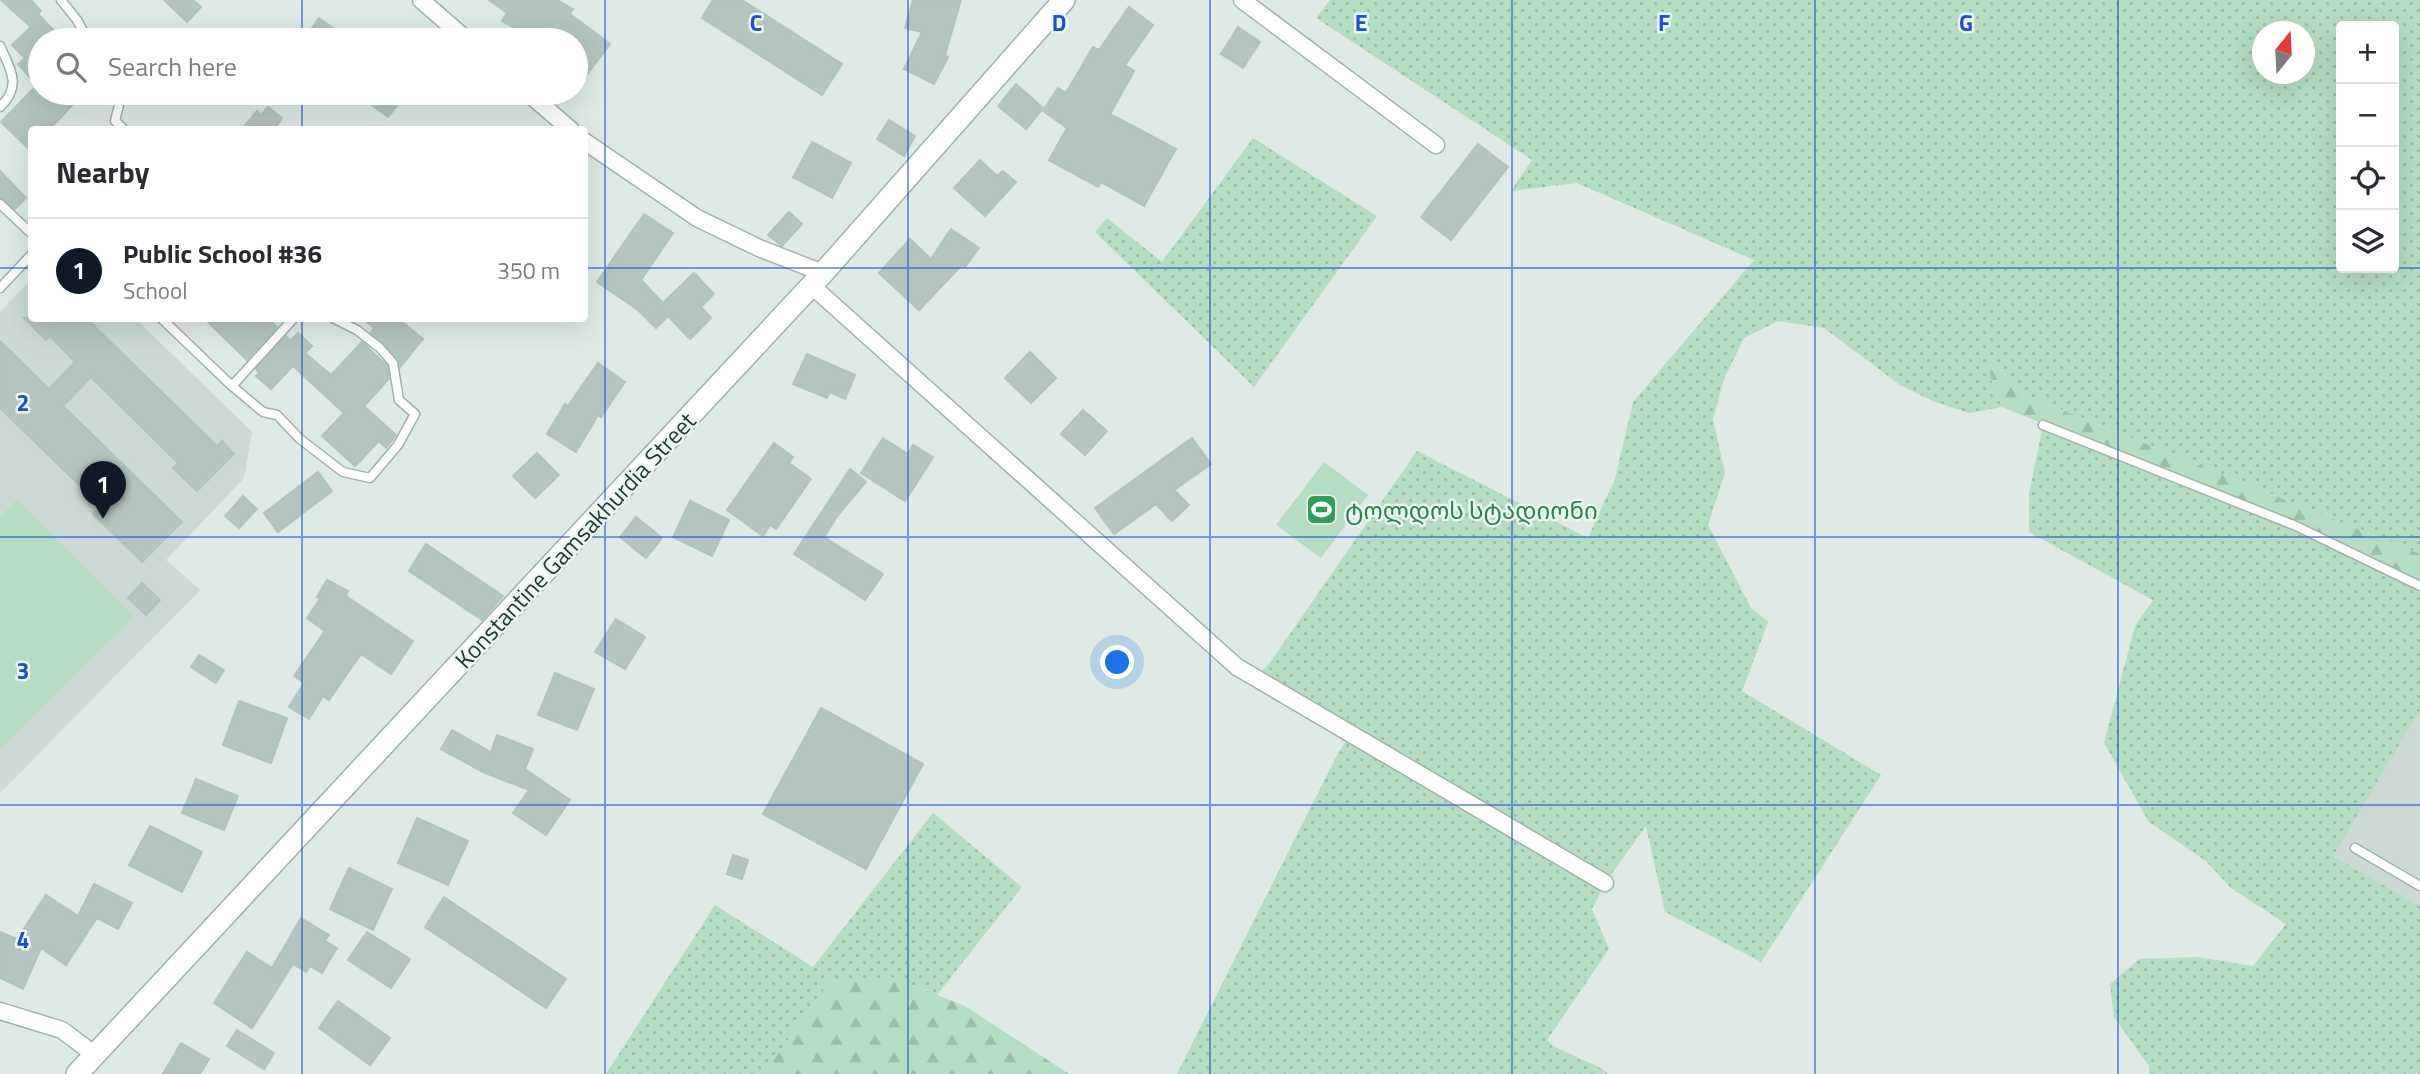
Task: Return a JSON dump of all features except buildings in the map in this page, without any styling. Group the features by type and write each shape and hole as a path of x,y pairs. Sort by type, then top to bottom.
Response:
{"street":[{"path":"421,0 453,28"},
{"name":"Konstantine Gamsakhurdia Street","path":"78,1074 818,280 1065,0"},
{"path":"1242,0 1436,145"},
{"path":"542,105 565,126"},
{"path":"588,144 697,218 818,280 1237,667 1605,883"},
{"path":"0,1011 62,1030 95,1055"}],"lane":[{"path":"61,0 82,28"},
{"path":"0,46 14,79 12,93 0,107"},
{"path":"113,126 119,105"},
{"path":"116,121 121,126"},
{"path":"0,204 28,230"},
{"path":"0,288 28,258"},
{"path":"165,322 263,412 276,415 300,439 343,472 370,478 398,445 415,414 399,400 393,363 380,348 341,322"},
{"path":"232,386 290,322"},
{"path":"2043,425 2296,526 2420,586"},
{"path":"2355,848 2420,887"}],"shaded area":[{"path":"28,283 28,322 139,322 252,432 244,478 166,560 200,590 0,793 0,312"},
{"path":"2420,710 2420,906 2332,856"}],"green space":[{"path":"1330,0 2420,0 2420,554 2023,394 1989,358 1991,379 2002,407 1969,413 1935,402 1900,385 1824,328 1778,321 1744,338 1724,379 1713,420 1725,473 1708,525 1751,608 1768,622 1742,691 1881,775 1761,962 1665,912 1646,826 1605,883 1592,909 1609,949 1547,1040 1553,1046 1603,1069 1608,1074 1177,1074 1338,753 1351,734 1255,678 1269,664 1417,451 1588,538 1615,479 1633,402 1754,260 1577,183 1511,191 1532,160 1316,18"},
{"path":"1253,138 1377,216 1254,387 1095,232 1107,218 1162,262"},
{"path":"1988,357 2023,394 2420,554 2420,586 2296,526 2002,407 1991,379"},
{"path":"2043,425 2296,526 2420,586 2420,710 2333,856 2420,906 2420,1074 2149,1074 2149,1066 2114,1017 2110,984 2139,959 2197,957 2253,966 2286,924 2231,888 2206,861 2149,822 2104,743 2135,626 2153,600 2029,532 2029,494"},
{"name":"ტოლდოს სტადიონი","path":"1324,462 1368,495 1321,558 1276,525"},
{"path":"17,500 134,617 0,749 0,517"},
{"path":"933,813 1022,887 937,995 891,977 829,982 764,1074 606,1074 715,905 813,967"},
{"path":"891,977 965,1006 1069,1074 764,1074 829,982"}],"place":[{"name":"ტოლდოს სტადიონი","path":"1322,510"},
{"name":"Public School #36","path":"103,519"}]}
